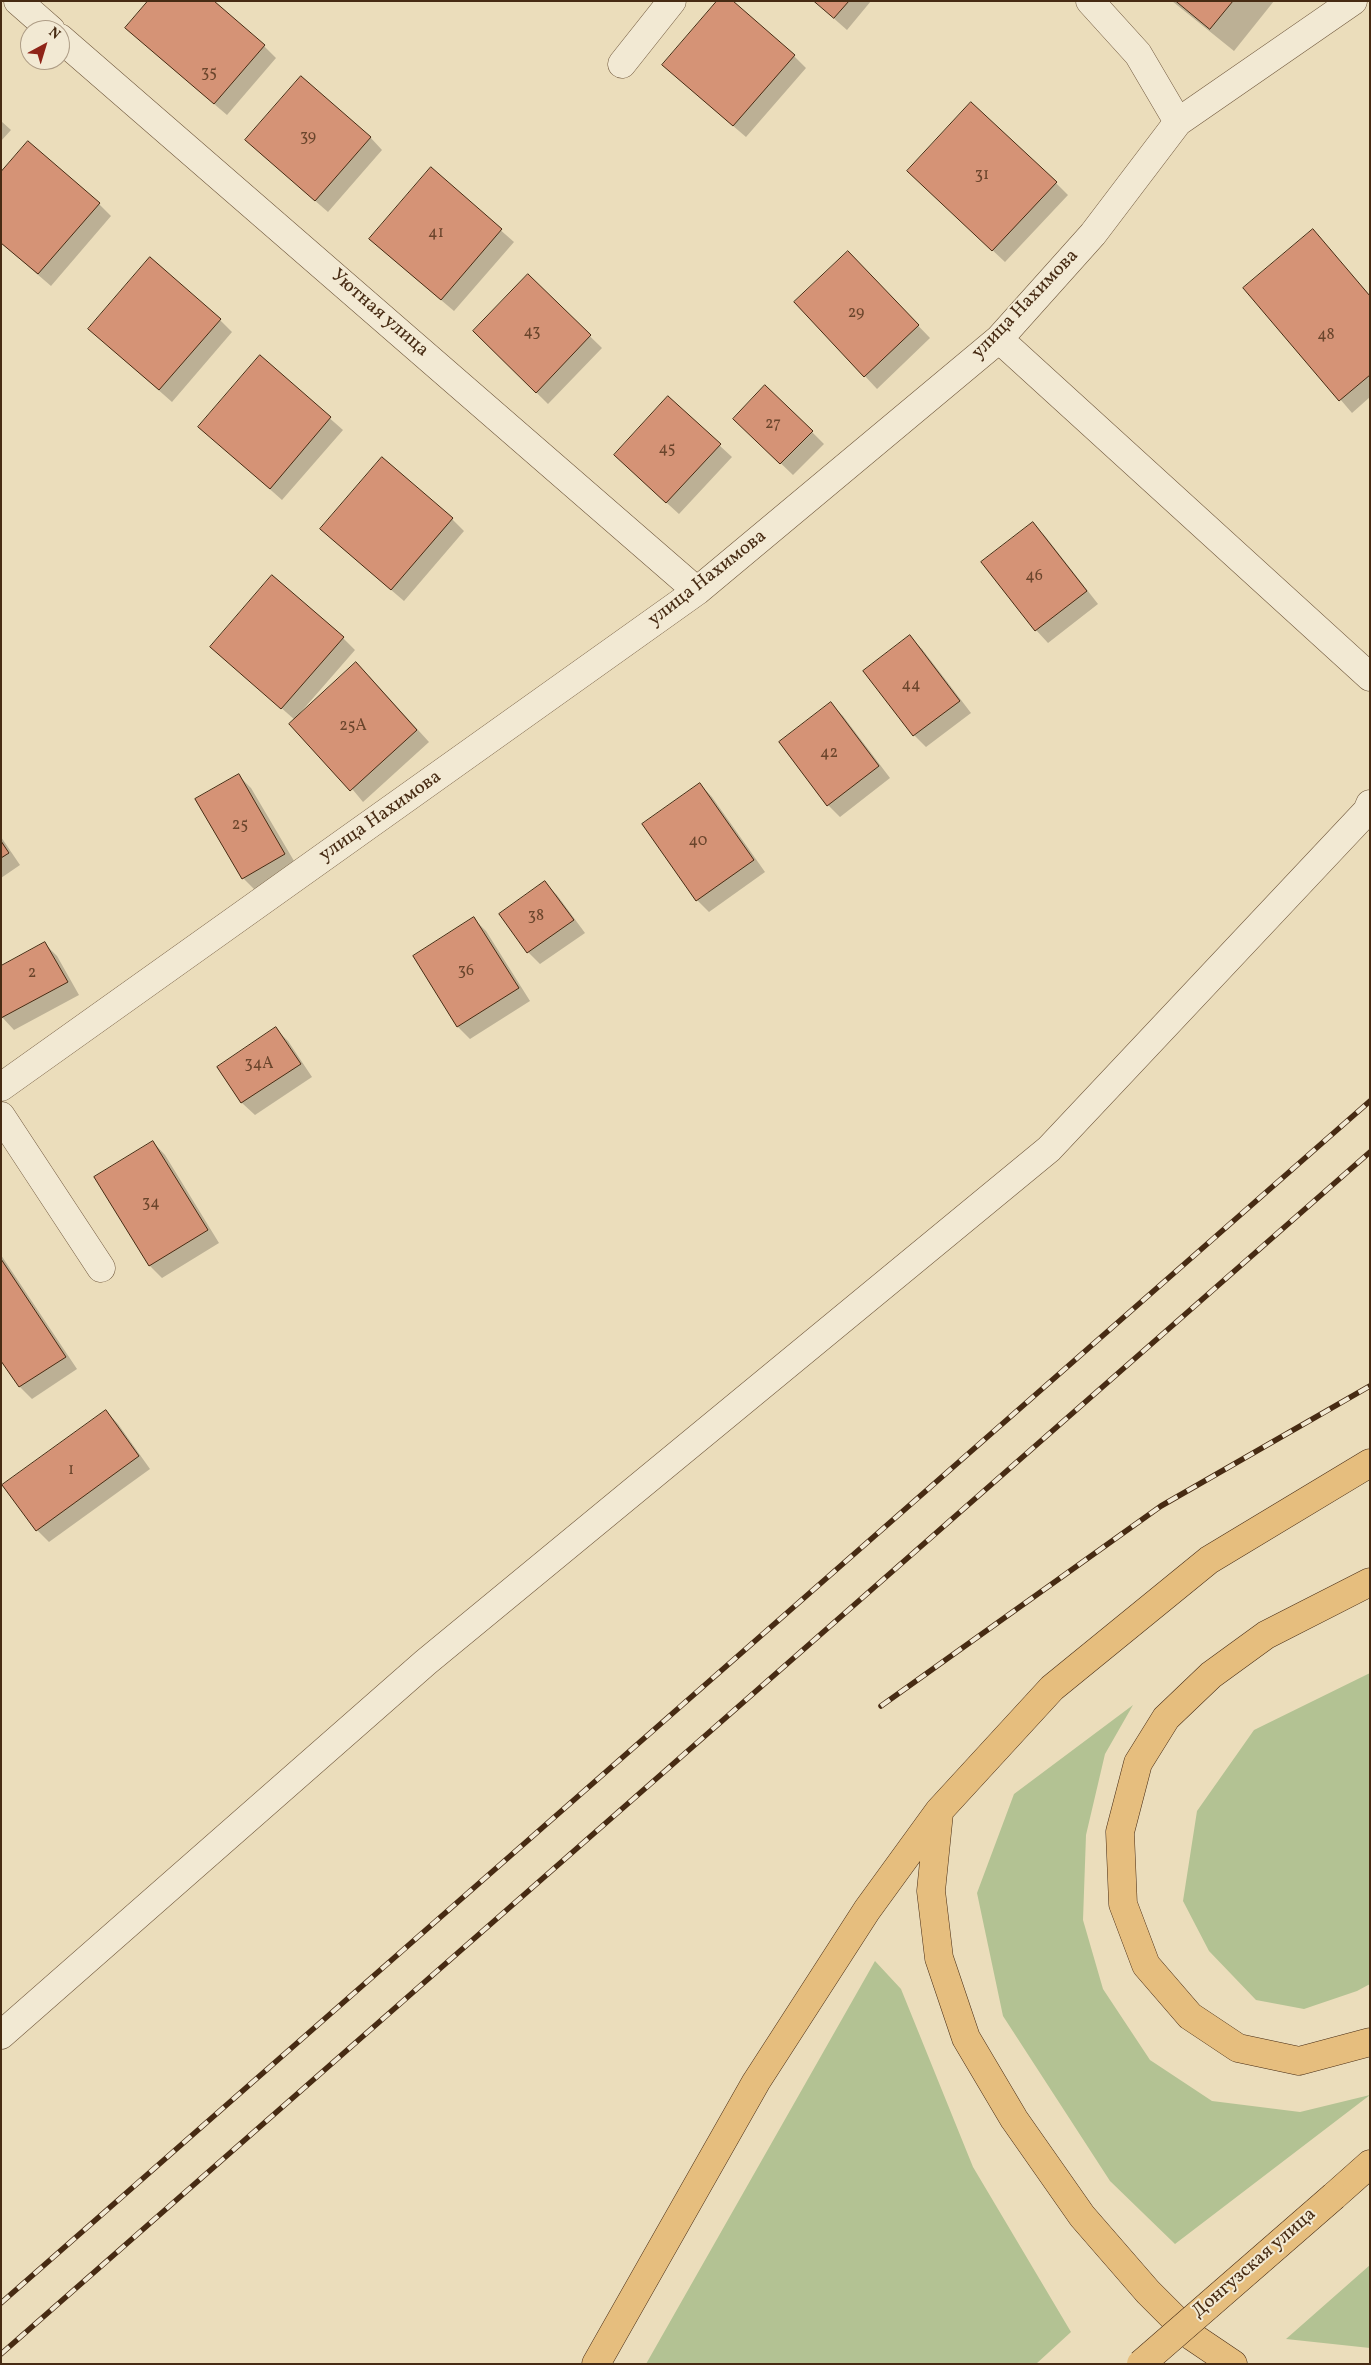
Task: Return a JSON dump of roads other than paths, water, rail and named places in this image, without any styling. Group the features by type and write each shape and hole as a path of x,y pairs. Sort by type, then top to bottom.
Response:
{"main road":[{"path":"596,2364 756,2082 867,1910 939,1811 1052,1688 1209,1560 1370,1463"},
{"path":"1370,1582 1266,1635 1211,1674 1166,1718 1138,1763 1120,1832 1123,1904 1146,1965 1190,2016 1238,2048 1299,2061 1370,2042"},
{"path":"939,1811 931,1891 938,1958 966,2038 1014,2119 1082,2216 1148,2292 1193,2337 1233,2364"},
{"name":"Донгузская улица","path":"1141,2364 1370,2164"}],"street":[{"path":"18,1 40,20"},
{"path":"622,64 672,1"},
{"path":"1090,1 1138,54 1178,122"},
{"name":"улица Нахимова","path":"1,1087 697,591 999,339 1093,234 1178,122 1352,1"},
{"name":"Уютная улица","path":"70,47 697,591"},
{"path":"999,339 1370,677"},
{"path":"1,2035 426,1662 1048,1149 1367,811 1370,804"},
{"path":"1,1116 101,1268"}],"railway":[{"path":"1,2303 1370,1101"},
{"path":"1,2354 1370,1152"},
{"path":"881,1706 1161,1506 1370,1386"}]}
